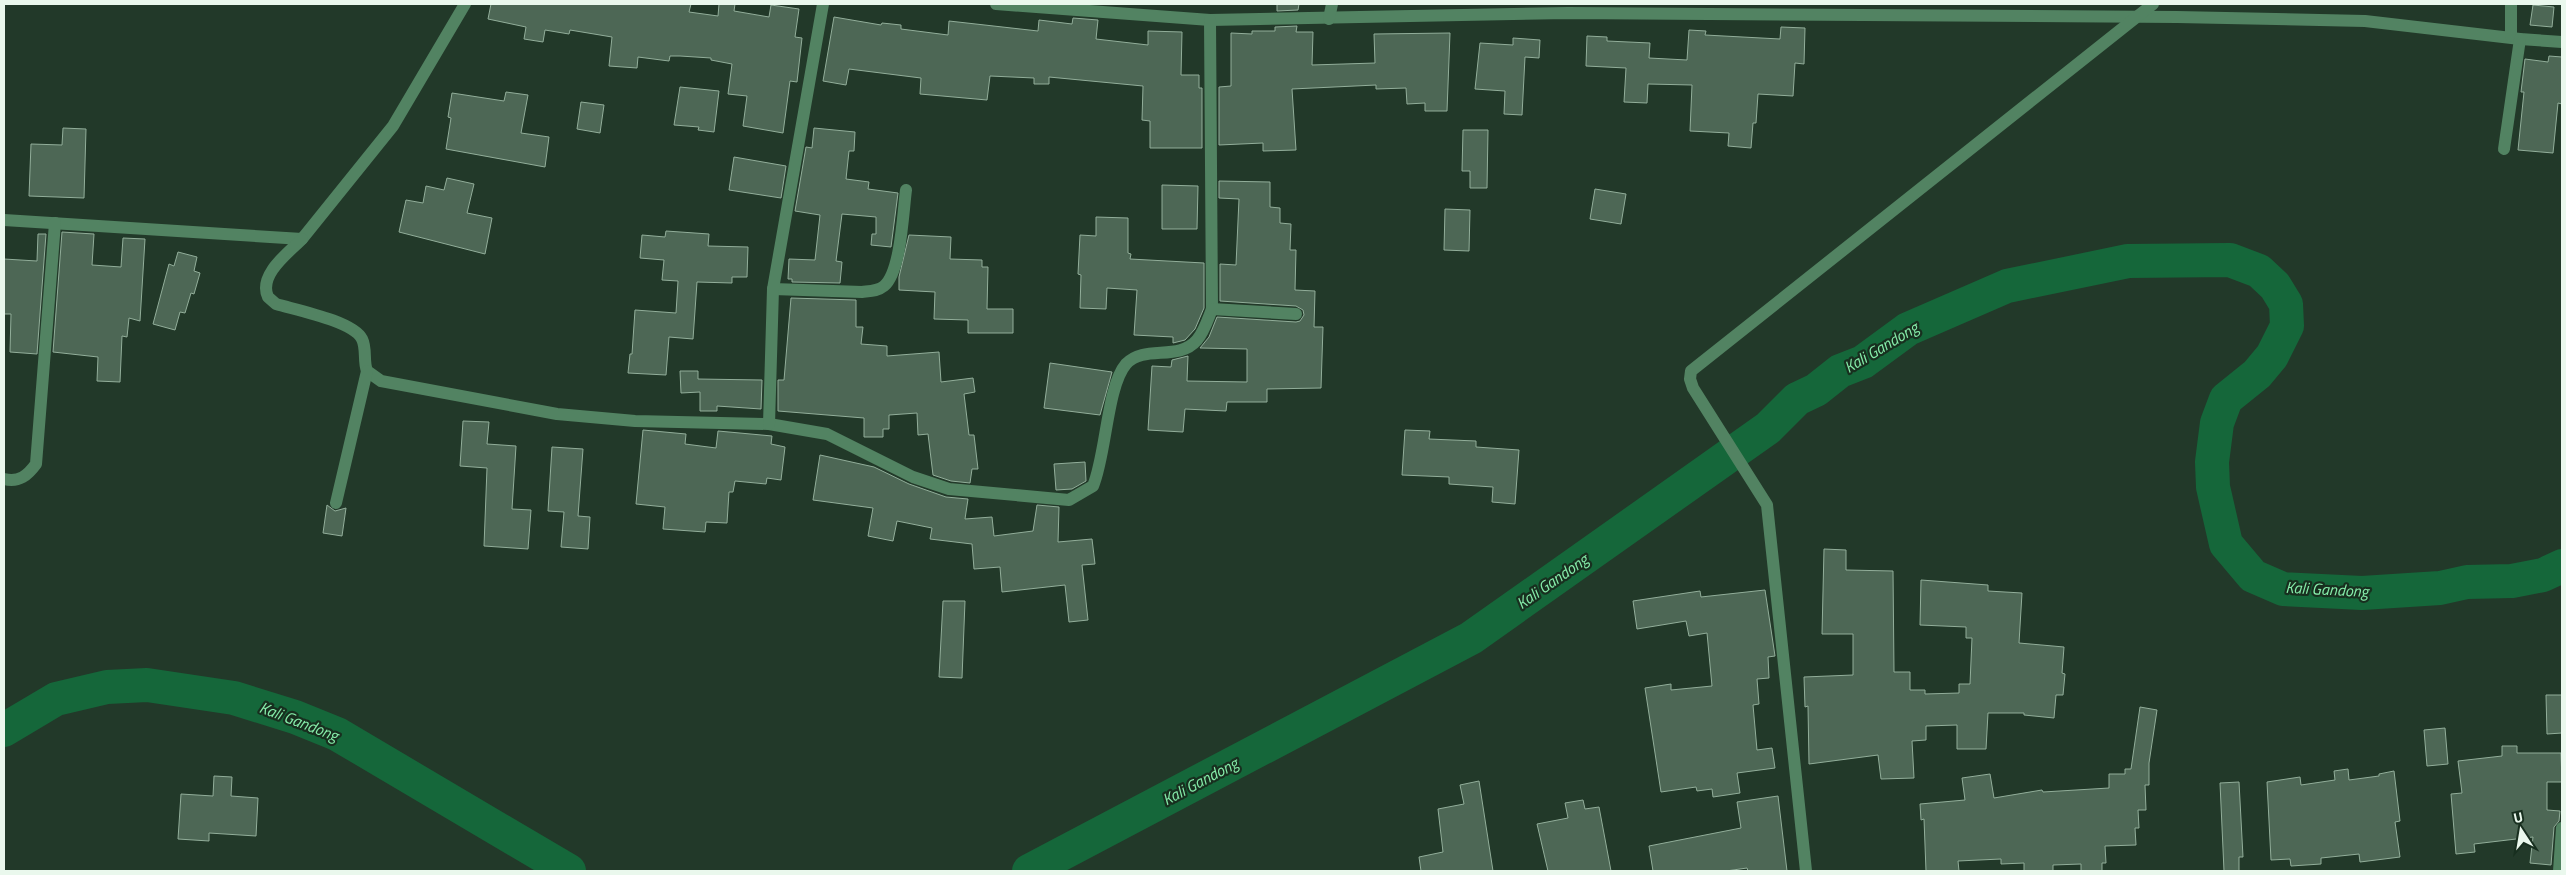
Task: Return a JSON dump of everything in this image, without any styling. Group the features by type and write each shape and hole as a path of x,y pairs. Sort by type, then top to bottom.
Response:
{"street":[{"path":"336,504 367,370 365,347 357,332 345,325 276,304 268,297 267,281 274,267 302,239 393,126 465,4"},
{"path":"769,424 773,289 823,4"},
{"path":"996,4 1210,20 1568,14 2138,17 2177,10 2365,21 2562,42"},
{"path":"1329,19 1332,4"},
{"path":"1774,15 1784,4"},
{"path":"1806,871 1767,505 1700,400 1690,382 1690,375 1694,368 2153,4"},
{"path":"2504,149 2516,38 2511,4"},
{"path":"367,370 381,381 557,414 635,421 769,424 827,434 913,477 949,489 1069,500 1093,486 1097,478 1115,391 1124,367 1138,356 1180,352 1190,347 1198,339 1212,309 1210,20"},
{"path":"773,289 862,292 876,291 885,285 896,265 906,190"},
{"path":"4,220 302,239"},
{"path":"4,479 20,479 30,473 36,464 55,223"},
{"path":"1212,309 1296,314"},
{"path":"2560,871 2562,828"}],"building":[{"path":"491,4 691,4 689,12 718,16 719,4 735,4 734,11 769,17 771,5 799,9 795,37 802,38 797,82 790,81 783,133 743,126 747,96 728,94 732,64 711,60 711,58 670,56 669,61 638,57 637,68 609,66 612,37 570,30 569,34 545,30 543,42 524,39 526,27 488,19"},
{"path":"1277,4 1299,4 1298,10 1277,11"},
{"path":"2533,5 2554,7 2552,27 2530,25"},
{"path":"834,17 881,25 882,23 901,25 901,29 948,35 949,21 1038,31 1039,20 1072,24 1073,18 1098,20 1096,39 1148,45 1148,31 1182,32 1181,75 1199,75 1199,88 1202,88 1202,148 1150,148 1150,121 1142,120 1143,86 1049,77 1049,84 1034,84 1034,78 990,76 987,100 920,94 921,78 849,69 846,85 823,81"},
{"path":"1297,26 1296,32 1313,32 1312,65 1375,63 1374,34 1450,33 1447,111 1425,111 1425,103 1407,104 1406,88 1376,89 1376,85 1292,89 1296,150 1263,151 1263,143 1219,145 1219,87 1231,86 1231,33 1252,34 1252,31 1275,31 1275,27"},
{"path":"1781,27 1805,28 1804,64 1795,63 1793,96 1758,94 1756,123 1753,123 1751,148 1728,146 1729,133 1690,131 1692,85 1648,84 1647,103 1624,102 1626,68 1586,66 1587,36 1607,37 1607,41 1650,43 1649,58 1687,60 1689,30 1706,31 1705,35 1780,39"},
{"path":"1513,38 1540,40 1539,58 1525,57 1522,115 1504,114 1505,91 1475,89 1480,43 1513,45"},
{"path":"2549,56 2562,57 2562,104 2558,103 2553,153 2518,150 2524,92 2521,92 2525,59 2548,62"},
{"path":"680,87 719,91 714,132 698,130 699,127 674,125"},
{"path":"506,92 528,95 521,133 549,137 545,167 446,149 451,118 448,117 452,93 504,101"},
{"path":"581,102 604,105 600,133 577,129"},
{"path":"63,128 86,129 84,198 29,196 31,144 62,145"},
{"path":"814,128 855,132 854,151 849,151 846,179 869,182 868,189 898,193 891,247 871,245 872,234 876,234 876,217 842,214 836,261 842,262 840,283 792,282 792,279 788,279 789,259 815,260 820,215 795,211 806,147 812,148"},
{"path":"1463,130 1488,130 1487,188 1470,188 1470,171 1462,171"},
{"path":"734,157 786,166 781,198 729,190"},
{"path":"447,178 474,184 467,213 492,218 485,254 399,232 406,200 423,203 426,186 444,190"},
{"path":"1219,181 1270,182 1270,207 1280,208 1280,223 1291,224 1290,250 1296,250 1295,290 1315,291 1314,327 1323,327 1321,388 1267,389 1267,402 1227,402 1226,411 1185,409 1183,432 1148,430 1152,366 1171,367 1172,360 1188,356 1187,381 1247,382 1247,349 1200,348 1209,337 1217,317 1296,322 1300,321 1304,315 1303,310 1296,306 1220,301 1220,264 1236,265 1239,199 1219,198"},
{"path":"1162,185 1198,186 1197,229 1162,229"},
{"path":"1595,189 1626,194 1621,224 1590,219"},
{"path":"1445,209 1470,210 1469,251 1444,250"},
{"path":"1096,217 1128,218 1128,253 1131,254 1130,259 1204,263 1204,308 1195,329 1185,340 1173,343 1173,337 1134,335 1137,290 1107,288 1106,309 1080,308 1081,275 1078,274 1080,235 1096,236"},
{"path":"666,231 709,234 708,246 748,247 747,277 732,277 732,283 697,282 693,339 669,337 666,375 628,373 630,354 632,354 635,310 676,313 678,281 662,280 664,260 640,258 642,235 665,237"},
{"path":"62,232 94,234 92,265 121,267 123,238 145,239 140,321 129,318 127,337 122,336 120,382 97,381 98,357 53,352"},
{"path":"38,234 46,234 37,354 10,352 11,314 4,314 4,259 37,261"},
{"path":"909,235 951,237 950,259 982,260 982,267 988,267 987,309 1013,309 1013,333 968,333 968,320 934,319 935,292 899,290 899,277"},
{"path":"178,252 197,257 194,271 200,273 194,294 191,293 185,313 180,312 175,330 153,324 169,264 174,266"},
{"path":"791,298 856,300 856,327 863,327 861,344 887,346 887,356 939,352 941,382 973,378 975,392 964,394 969,435 974,435 978,469 972,469 970,483 951,481 933,475 928,434 918,435 917,413 889,415 889,429 883,429 883,437 864,437 864,418 778,411 778,380 784,380"},
{"path":"1050,363 1112,372 1100,415 1044,408"},
{"path":"680,371 698,371 698,379 762,380 761,409 717,406 717,411 700,411 700,392 681,393"},
{"path":"463,421 489,422 487,444 516,446 512,509 531,510 528,549 484,546 487,468 460,466"},
{"path":"643,430 686,434 685,444 716,448 718,431 772,436 771,444 785,447 781,480 767,478 766,484 735,481 733,492 729,492 727,523 706,522 705,532 663,529 665,507 636,504"},
{"path":"1405,430 1430,431 1429,439 1476,441 1476,447 1519,450 1515,504 1492,502 1493,487 1449,484 1449,477 1402,475"},
{"path":"552,447 583,449 578,516 590,517 588,549 561,547 564,512 548,511"},
{"path":"820,455 874,467 909,484 946,497 968,499 965,519 992,517 994,536 1033,531 1037,505 1059,507 1058,542 1092,539 1095,564 1082,565 1088,620 1069,622 1065,585 1002,592 1000,567 974,569 972,544 930,539 932,528 897,521 893,541 868,536 873,508 813,500"},
{"path":"1085,462 1086,481 1072,489 1056,490 1054,464"},
{"path":"327,505 335,511 346,508 342,536 323,533"},
{"path":"1824,549 1846,550 1846,570 1893,571 1894,672 1910,672 1910,690 1925,690 1925,694 1959,693 1959,684 1970,684 1972,638 1966,638 1966,627 1920,625 1921,580 1988,585 1988,591 2022,593 2019,643 2064,647 2062,673 2065,674 2063,695 2056,695 2054,718 2024,715 2024,713 1988,713 1986,749 1957,749 1957,725 1926,726 1926,740 1912,741 1914,778 1881,779 1878,755 1809,764 1808,706 1805,707 1804,677 1853,675 1853,634 1822,634"},
{"path":"1765,590 1775,656 1768,657 1769,678 1757,679 1759,704 1753,705 1757,750 1772,748 1775,768 1737,773 1740,793 1713,797 1712,789 1697,791 1696,787 1661,792 1645,688 1671,684 1671,690 1712,686 1707,633 1689,636 1686,621 1637,629 1633,601 1700,591 1701,597"},
{"path":"943,601 965,601 962,678 939,677"},
{"path":"2546,695 2562,695 2562,733 2547,734"},
{"path":"2140,707 2157,710 2149,763 2149,785 2145,785 2146,810 2138,810 2139,828 2135,828 2136,845 2105,846 2106,863 2102,863 2102,871 2081,871 2081,864 2053,865 2053,871 2024,871 2024,863 2001,864 2001,859 1958,861 1959,871 1926,871 1924,819 1921,820 1920,804 1965,800 1962,778 1990,774 1994,798 2042,790 2043,792 2109,788 2109,774 2125,774 2125,769 2131,769"},
{"path":"2445,728 2448,764 2427,766 2424,730"},
{"path":"2502,746 2517,746 2517,753 2561,753 2562,782 2547,782 2547,810 2560,811 2559,821 2554,827 2551,865 2530,863 2533,837 2474,844 2475,852 2456,854 2451,794 2462,793 2458,761 2502,756"},
{"path":"2348,769 2349,780 2379,776 2379,774 2394,771 2400,821 2395,822 2400,857 2360,862 2359,854 2321,858 2321,864 2291,866 2290,859 2271,860 2267,782 2300,777 2301,785 2335,780 2334,771"},
{"path":"214,776 232,777 231,796 258,798 256,836 209,833 209,841 178,839 181,794 213,796"},
{"path":"1479,781 1493,871 1421,871 1419,857 1443,852 1438,809 1464,804 1460,785"},
{"path":"2239,782 2243,857 2239,857 2239,871 2224,871 2220,783"},
{"path":"1778,796 1787,871 1748,871 1747,868 1726,871 1653,871 1649,846 1741,828 1737,802"},
{"path":"1583,800 1585,809 1599,807 1611,871 1548,871 1537,824 1568,818 1565,803"}],"waterway":[{"name":"Kali Gandong","path":"1029,871 1471,638 1768,428 1797,399 1816,390 1840,371 1863,362 1908,329 2007,286 2128,261 2230,260 2259,271 2275,286 2286,304 2287,326 2272,356 2257,374 2226,399 2217,423 2212,462 2213,487 2226,544 2253,576 2283,589 2362,593 2440,588 2467,582 2512,581 2543,575 2562,566"},
{"name":"Kali Gandong","path":"4,730 56,699 107,687 147,685 234,698 295,717 337,734 569,871"}]}
